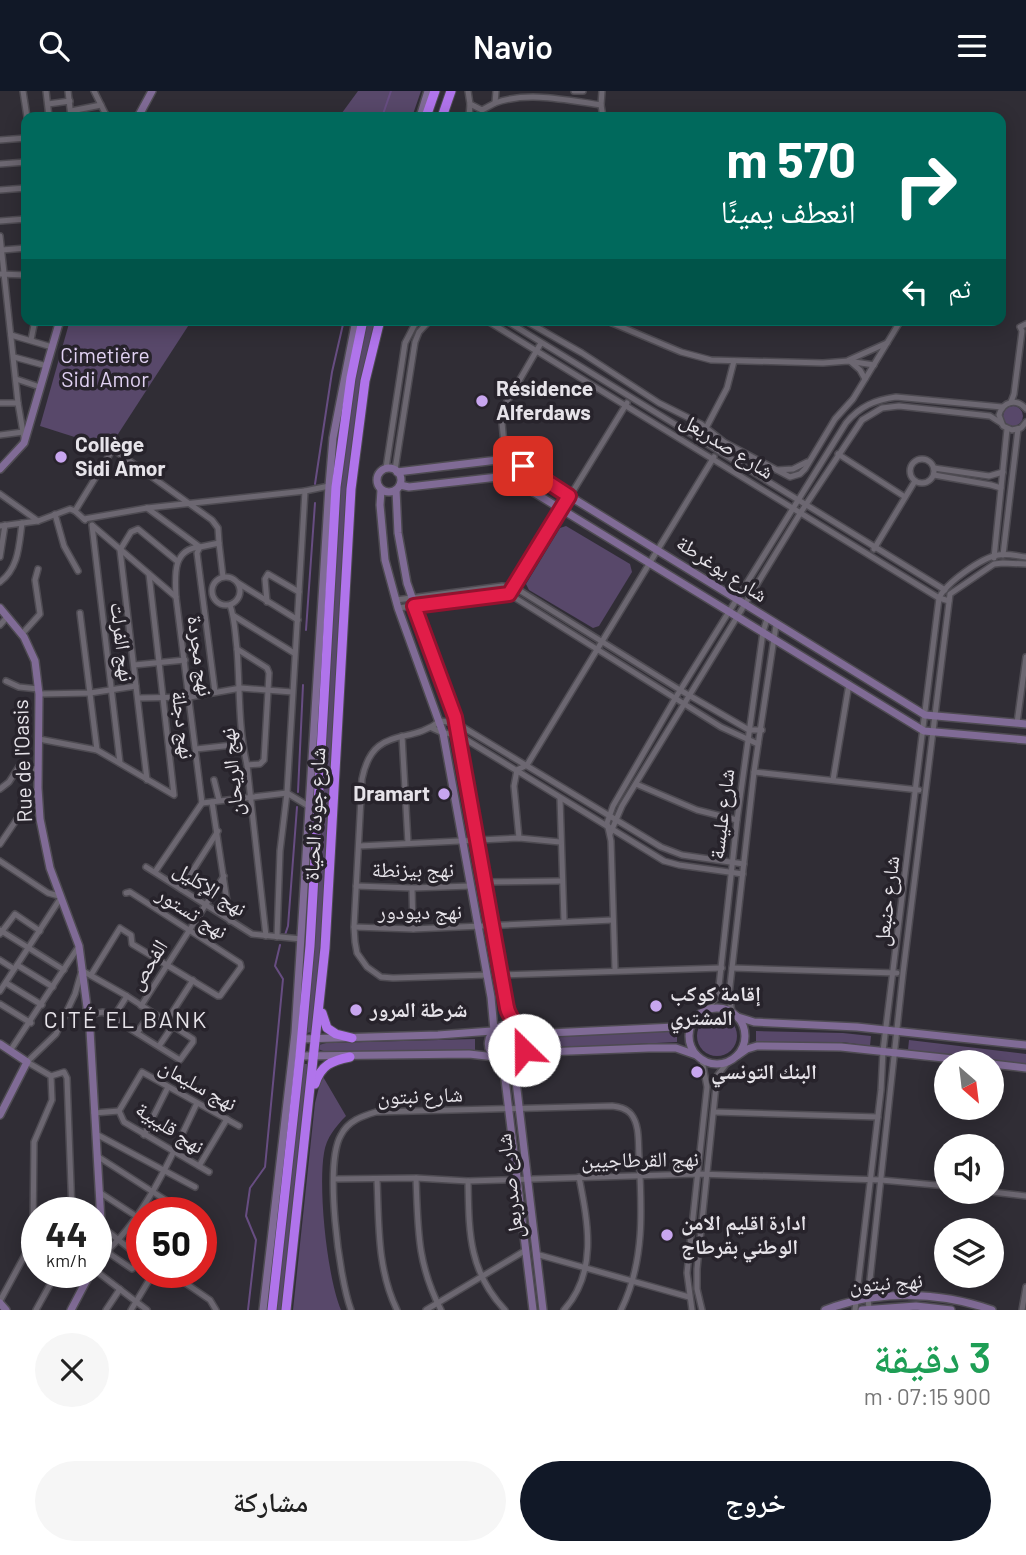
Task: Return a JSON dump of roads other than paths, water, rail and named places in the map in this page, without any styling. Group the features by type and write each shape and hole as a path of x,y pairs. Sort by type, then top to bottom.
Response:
{"highway":[{"path":"428,112 435,91"},
{"path":"444,112 451,91"},
{"name":"شارع جودة الحياة","path":"272,1310 300,1056 315,874 336,487 351,378 362,326"},
{"name":"شارع جودة الحياة","path":"286,1310 325,948 351,489 365,381 379,326"},
{"path":"320,993 327,1028 336,1034 352,1038"},
{"path":"310,1099 324,1066 350,1057"}],"street":[{"path":"23,91 26,112"},
{"path":"46,91 49,112"},
{"path":"68,91 71,112"},
{"path":"94,91 104,112"},
{"path":"141,112 152,91"},
{"path":"422,112 428,91"},
{"path":"468,91 470,112"},
{"path":"574,91 583,91"},
{"path":"602,91 602,112"},
{"path":"495,103 497,92 509,99"},
{"path":"479,112 495,103 533,96 601,105"},
{"path":"48,104 70,101"},
{"path":"470,104 482,110"},
{"path":"78,112 101,105"},
{"path":"0,140 21,138"},
{"path":"0,164 21,162"},
{"path":"0,190 21,188"},
{"path":"0,221 21,219"},
{"path":"0,236 2,275 24,436"},
{"path":"2,250 21,248"},
{"path":"2,275 21,275"},
{"path":"1024,407 1017,395 1025,331 1021,326 1026,324"},
{"path":"32,340 35,326"},
{"path":"0,469 21,447 58,326"},
{"path":"263,1310 288,1104 333,438 355,326"},
{"path":"414,326 405,343 386,468 377,478 381,490 386,560 397,604 443,733 486,975 493,1030 488,1045 497,1058"},
{"path":"424,326 419,332 412,354 396,471 401,477 398,488 399,542 410,596 456,723 508,1011 526,1043 520,1057"},
{"name":"شارع صدربعل","path":"496,326 718,452 950,594"},
{"name":"شارع صدربعل","path":"514,326 713,459 939,598 949,601"},
{"path":"535,326 659,403 706,428 724,442 787,477 797,476 805,469 835,419 853,399 897,326"},
{"path":"620,326 691,355 734,361 848,361 874,364"},
{"path":"615,970 609,815 680,690 846,423 855,412 868,404 897,397 1002,407 1011,402 1014,394 1025,331"},
{"path":"10,335 51,347"},
{"path":"381,490 387,493 398,488 507,475 501,412 541,343"},
{"path":"848,361 887,343"},
{"path":"863,354 874,364"},
{"path":"14,357 47,366"},
{"path":"706,428 727,388 734,361"},
{"path":"848,361 860,370 865,379"},
{"path":"16,379 40,387"},
{"path":"509,594 628,402"},
{"path":"1011,402 1024,407"},
{"path":"0,403 18,403"},
{"path":"610,830 801,512 862,420 882,408 911,407 990,416 1007,429 1017,429 1025,424"},
{"path":"1001,423 999,415 1002,407"},
{"path":"995,564 1007,429"},
{"path":"1003,563 1017,429"},
{"path":"0,435 24,436"},
{"path":"0,557 2,526 37,521 69,509 75,511 113,449 215,522 223,577"},
{"path":"517,770 527,765 718,452"},
{"path":"838,454 905,497"},
{"path":"386,468 396,471 506,459"},
{"name":"شارع يوغرطة","path":"506,459 523,466 659,549 745,606 925,715 1022,724"},
{"path":"927,459 934,468 934,475 928,482 915,481 910,473 914,461 927,459"},
{"path":"934,468 989,475 1003,472"},
{"name":"شارع يوغرطة","path":"507,475 923,731 1026,740"},
{"path":"934,475 1001,488"},
{"path":"874,549 915,481"},
{"path":"84,519 147,508 329,486"},
{"path":"277,937 280,851 287,793 305,491"},
{"path":"0,494 37,521"},
{"path":"147,508 200,547"},
{"name":"نهج مجردة","path":"75,511 176,597 202,803"},
{"path":"55,514 64,546 78,571"},
{"path":"0,582 9,575 14,566 22,523"},
{"name":"نهج الفرلت","path":"92,525 120,763"},
{"path":"147,780 120,550 131,532 138,529 177,561"},
{"path":"176,597 177,561 193,547 219,543"},
{"path":"200,547 197,553 201,595 215,692"},
{"path":"943,589 995,555 1026,557"},
{"path":"950,594 995,564 1026,564"},
{"path":"22,634 40,614 35,580 38,569"},
{"name":"نهج دجلة","path":"147,780 172,795 175,793 149,574"},
{"path":"267,602 265,579 268,574 299,592"},
{"path":"223,577 236,582 298,620"},
{"path":"223,577 214,584 213,593 216,600 230,605 239,596 236,582"},
{"path":"397,604 410,596 514,587 690,696 749,730 762,730"},
{"name":"شارع حنبعل","path":"855,1310 878,1117 883,1051 939,598 943,589"},
{"path":"201,595 213,593"},
{"path":"397,604 414,606 509,594 747,741 758,744"},
{"name":"شارع حنبعل","path":"865,1309 950,594"},
{"name":"نهج الريحان","path":"230,605 234,617 241,688 242,744 247,765 266,936"},
{"name":"Rue de l'Oasis","path":"0,608 28,643 35,661 39,692 40,819 60,898 79,946 88,1015 99,1197"},
{"path":"80,613 97,750"},
{"path":"0,625 7,617"},
{"path":"234,617 294,653"},
{"name":"شارع عليسة","path":"707,1010 718,995 747,741 762,632 767,619"},
{"name":"شارع عليسة","path":"735,1014 729,995 754,772 776,625"},
{"path":"237,649 267,668 269,673 264,760 260,764 247,765"},
{"path":"1022,724 1026,657"},
{"path":"134,665 185,660"},
{"path":"6,681 39,692 90,693 136,686"},
{"path":"833,780 849,684"},
{"path":"138,698 190,697 241,688 292,692"},
{"path":"486,975 381,977 361,961 357,953 354,927 365,766 377,747 402,736 432,728 440,721 456,723 672,852 744,864"},
{"path":"432,728 443,733 457,734 664,861 743,874"},
{"path":"402,736 408,843"},
{"path":"39,739 97,750 147,780"},
{"path":"196,749 242,744"},
{"path":"0,789 9,782 20,765 38,770"},
{"path":"517,770 514,786 519,838"},
{"path":"754,772 926,791"},
{"path":"214,780 230,921"},
{"path":"636,784 697,810 737,820"},
{"path":"0,844 38,788"},
{"path":"155,873 202,803 287,793 310,807"},
{"path":"560,798 564,921"},
{"path":"181,889 218,831"},
{"path":"359,846 519,838 560,842"},
{"path":"0,861 60,898 2,986 42,1005"},
{"name":"نهج الإكليل","path":"146,867 230,921 258,935 301,939"},
{"name":"الفحص","path":"141,1006 224,876"},
{"name":"نهج بيزنطة","path":"483,882 561,881"},
{"name":"نهج بيزنطة","path":"356,886 471,886"},
{"path":"412,888 412,929"},
{"name":"نهج تستور","path":"126,893 130,892 240,963 241,967 219,997 192,980"},
{"path":"40,931 16,914 1,931 64,970"},
{"name":"نهج ديودور","path":"354,927 412,929 612,920"},
{"path":"91,975 120,927 131,935 132,944 192,980 166,1022"},
{"path":"10,1051 31,1023 79,946"},
{"path":"0,960 53,987"},
{"path":"502,975 722,968"},
{"path":"732,968 903,973"},
{"path":"0,1115 3,1103 27,1062 57,1034 75,994 81,971 127,996 193,1039 193,1042 181,1060 100,1011 88,1015"},
{"path":"113,1018 127,996"},
{"path":"0,1003 31,1023"},
{"path":"301,1039 493,1030 505,1024 549,1033 675,1027 716,1008 754,1022 887,1029 1026,1045"},
{"path":"137,1033 151,1012"},
{"path":"735,1014 742,1022 746,1036 745,1044 737,1056"},
{"path":"692,1310 687,1273 707,1087 699,1057 689,1037 695,1019"},
{"path":"159,1046 173,1027"},
{"path":"0,1044 51,1076 64,1072 67,1078 71,1197"},
{"path":"702,1310 697,1289 697,1269 718,1076 727,1063 747,1049 757,1046 841,1047 934,1057"},
{"path":"300,1056 469,1053 509,1061 543,1052 676,1048 714,1064 727,1063"},
{"name":"شارع صدربعل","path":"520,1057 516,1081 543,1310"},
{"name":"شارع صدربعل","path":"497,1058 505,1079 533,1310"},
{"path":"1004,1065 1026,1068"},
{"name":"نهج سليمان","path":"142,1072 239,1126"},
{"name":"نهج قليبية","path":"142,1072 120,1111 124,1122 209,1171"},
{"path":"6,1310 0,1302 26,1253 33,1233 34,1142 52,1100 51,1076"},
{"path":"144,1135 168,1087"},
{"path":"148,1197 197,1103"},
{"name":"شارع نبتون","path":"351,1310 342,1276 334,1179 335,1149 341,1133 355,1119 376,1112 612,1106 625,1109 633,1117 640,1175"},
{"path":"94,1113 120,1111"},
{"path":"714,1112 878,1117"},
{"path":"199,1166 227,1119"},
{"path":"96,1133 195,1187"},
{"path":"97,1157 161,1197"},
{"name":"نهج القرطاجيين","path":"334,1179 416,1178 468,1181 707,1174 881,1180 934,1185"},
{"path":"621,1310 634,1281 640,1244 640,1175"},
{"path":"564,1310 574,1296 585,1267 588,1228 579,1177"},
{"path":"416,1178 421,1259 441,1310"},
{"path":"377,1180 382,1263 397,1310"},
{"path":"468,1181 472,1254 482,1277 505,1310"},
{"path":"99,1192 126,1210"},
{"path":"1004,1193 1026,1196"},
{"path":"126,1229 109,1249 110,1254 126,1265"},
{"path":"112,1234 126,1246"},
{"path":"426,1310 526,1250"},
{"path":"536,1254 689,1297"},
{"path":"112,1284 147,1310"},
{"path":"1022,1310 1026,1287"},
{"path":"36,1310 48,1288"},
{"path":"75,1308 86,1288"},
{"path":"131,1310 144,1288"},
{"path":"192,1288 210,1300 216,1310"},
{"path":"106,1310 120,1289"},
{"name":"نهج نبتون","path":"825,1310 858,1300 888,1296 940,1298 992,1310"},
{"name":"نهج نبتون","path":"865,1309 916,1306 951,1310"}],"waterway":[{"path":"384,112 391,91"},
{"path":"315,484 332,372 343,326"},
{"path":"306,630 315,503"},
{"path":"298,792 303,685"},
{"path":"285,935 288,926 297,807"},
{"path":"248,1310 256,1240 246,1216 250,1188 265,1167 283,979 275,966 280,945"}],"place":[{"name":"Résidence Alferdaws","path":"482,401"},
{"name":"Collège Sidi Amor","path":"61,457"},
{"name":"Dramart","path":"444,794"},
{"name":"إقامة كوكب المشتري","path":"656,1006"},
{"name":"شرطة المرور","path":"356,1010"},
{"name":"البنك التونسي","path":"697,1072"},
{"name":"ادارة اقليم الامن الوطني بقرطاج","path":"667,1235"}],"district":[{"name":"CITÉ EL BANK","path":"126,1020"}],"park label":[{"name":"Cimetière Sidi Amor","path":"105,368"}]}
